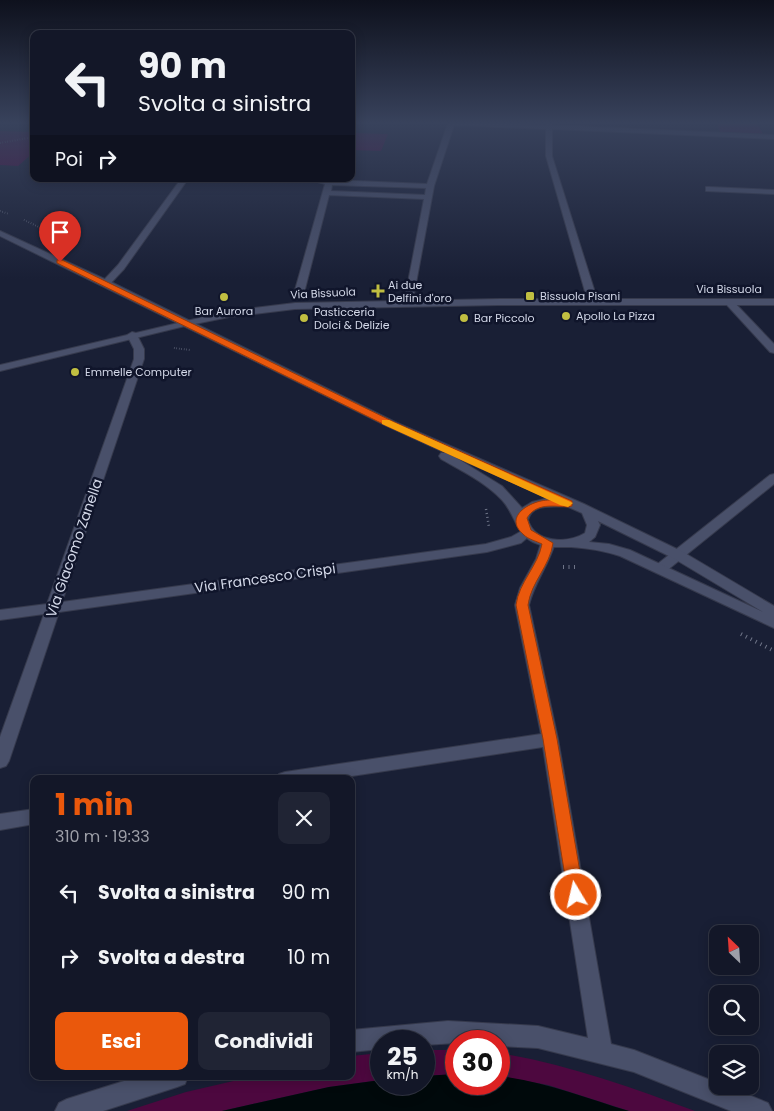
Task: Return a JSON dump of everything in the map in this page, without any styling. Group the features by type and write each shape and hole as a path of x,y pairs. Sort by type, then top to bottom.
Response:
{"street":[{"path":"408,303 430,186 434,175"},
{"path":"555,175 593,302"},
{"path":"106,283 121,267 182,182"},
{"path":"324,182 430,186"},
{"path":"298,297 329,183"},
{"path":"708,190 774,192"},
{"path":"327,193 428,196"},
{"path":"0,233 106,283 391,424 568,503 678,555 774,612"},
{"path":"728,302 774,350"},
{"name":"Via Bissuola","path":"0,368 185,323 229,314 295,306 408,303 774,302"},
{"name":"Via Giacomo Zanella","path":"0,761 139,358 139,349 132,335"},
{"path":"391,424 488,482 512,501 522,518"},
{"path":"660,569 774,478"},
{"path":"568,503 544,502 533,506 526,511 522,518 522,525 527,532 548,543 609,548 660,569 774,623"},
{"path":"574,544 592,534 595,528 594,520 588,513"},
{"name":"Via Francesco Crispi","path":"0,615 487,548 516,540 527,532"},
{"path":"548,543 546,554 528,584 522,605 550,739 601,1052"},
{"path":"312,775 550,739"},
{"path":"0,822 30,817"},
{"path":"355,1041 448,1032 538,1038 634,1060 760,1111"},
{"path":"67,1111 164,1080"}],"path":[{"path":"171,348 194,350"}],"shaded area":[{"path":"435,1050 445,1050 445,1075 435,1075"},
{"path":"370,1054 370,1081 329,1087 222,1111 127,1111 186,1092 238,1080 355,1080 355,1056"},
{"path":"510,1055 574,1070 695,1111 629,1111 548,1085 510,1078"},
{"path":"435,1075 445,1075 445,1095 510,1095 510,1077 549,1086 629,1111 222,1111 329,1087 370,1081 370,1095 435,1095"}],"slow traffic":[{"path":"386,422 568,503 564,503"}],"place":[{"name":"Ai due Delfini d'oro","path":"378,291"},
{"name":"Bissuola Pisani","path":"530,296"},
{"name":"Bar Aurora","path":"224,297"},
{"name":"Apollo La Pizza","path":"566,316"},
{"name":"Pasticceria Dolci & Delizie","path":"304,318"},
{"name":"Bar Piccolo","path":"464,318"},
{"name":"Emmelle Computer","path":"75,372"}],"route":[{"path":"60,262 391,424 568,503 544,502 526,511 522,518 522,525 527,532 536,539 548,543 546,554 528,584 522,605 550,739 576,895"}]}
